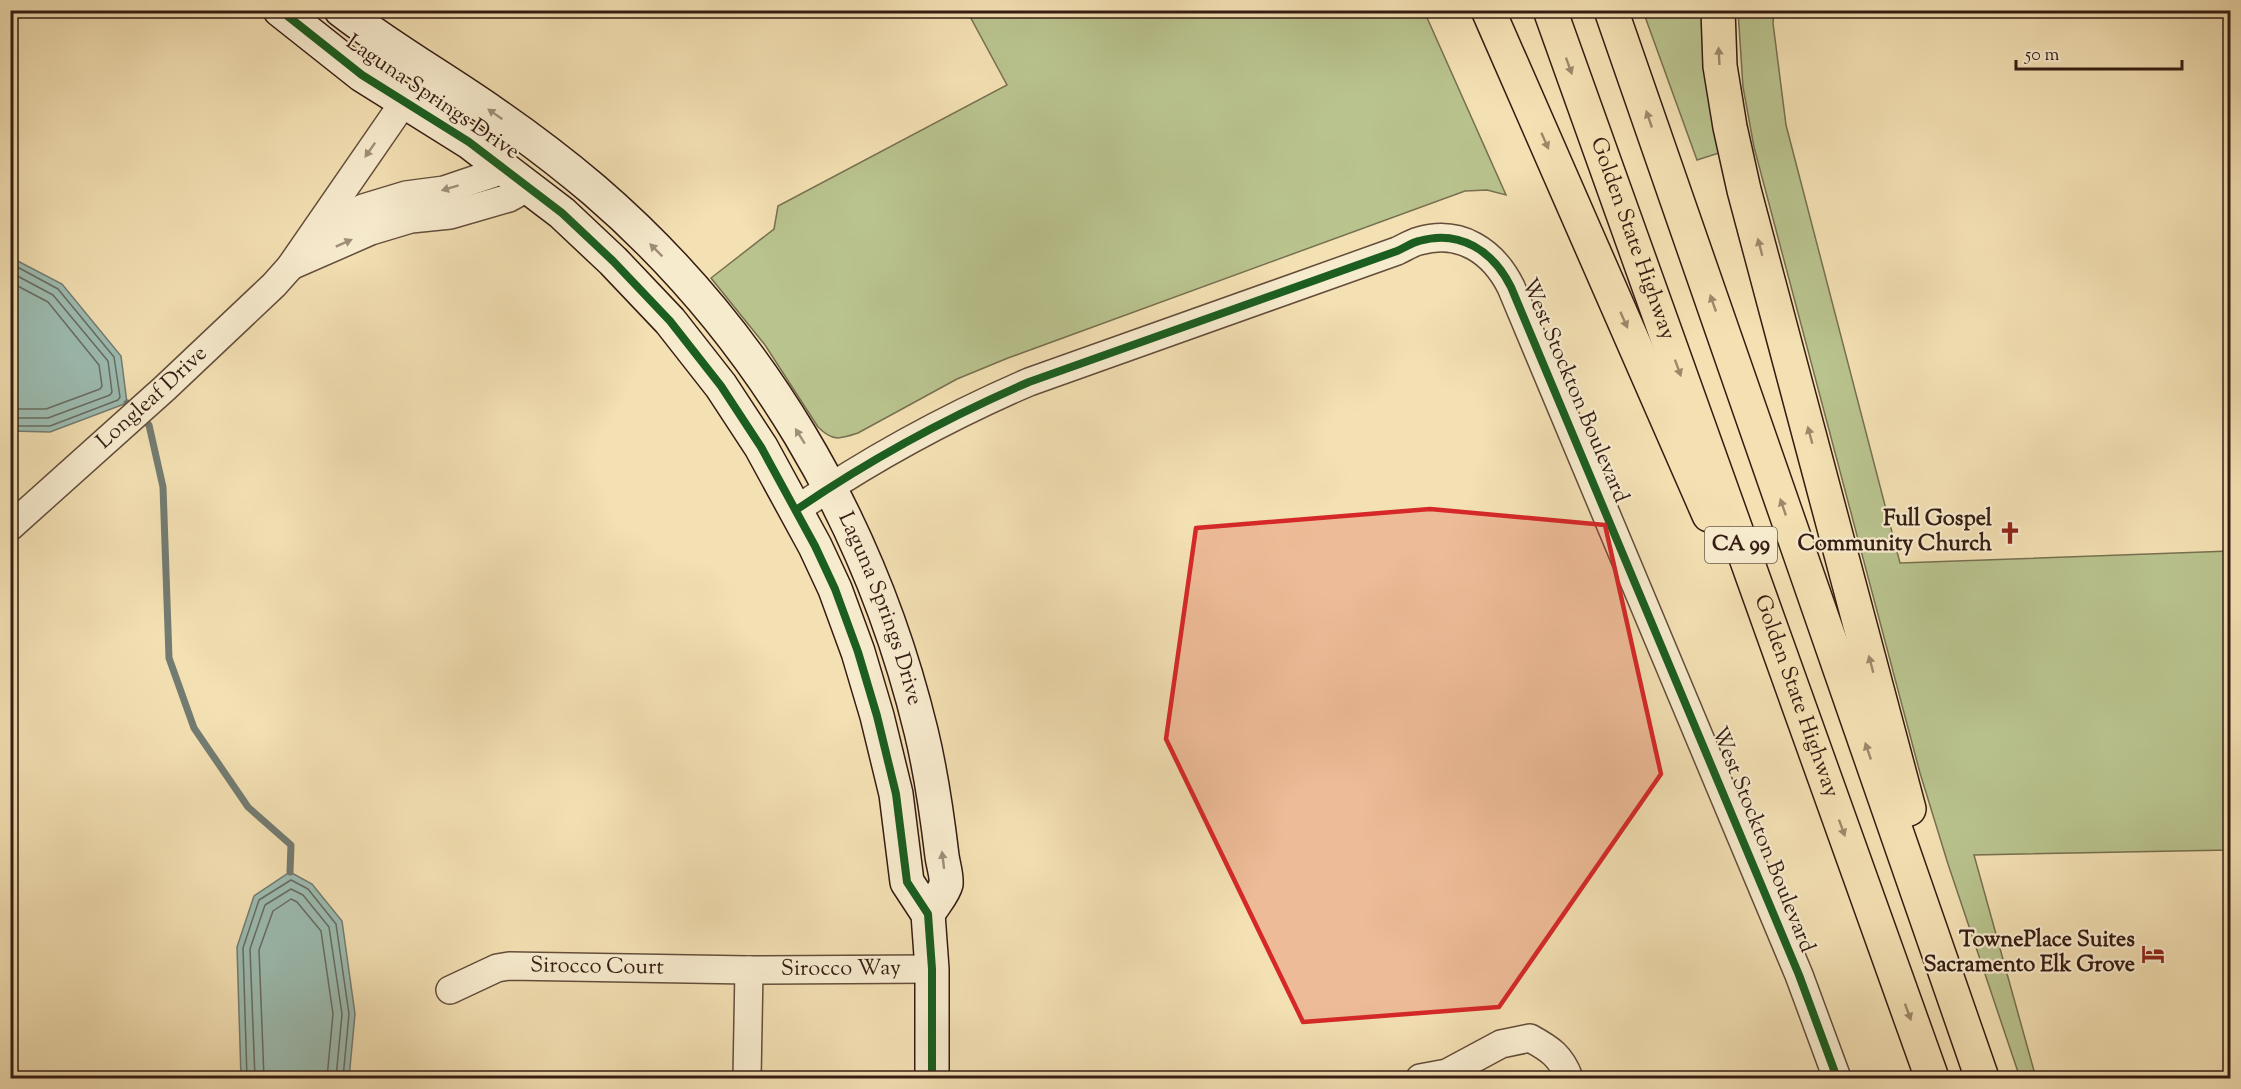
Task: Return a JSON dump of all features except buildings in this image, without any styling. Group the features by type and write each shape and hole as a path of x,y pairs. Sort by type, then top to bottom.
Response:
{"highway":[{"path":"1488,10 1826,784"},
{"name":"Golden State Highway","path":"1550,10 1932,1078"},
{"name":"CA 99","path":"1611,10 1982,1078"},
{"path":"1718,10 1720,66 1744,190 1918,842 1921,906"}],"street":[{"name":"Laguna Springs Drive","path":"280,10 362,75 468,142 562,213 670,321 721,386 761,447 796,510 835,589 858,652 888,759 896,794 907,882 928,914 932,969 932,1078"},
{"path":"310,10 341,36 375,37"},
{"name":"Laguna Springs Drive","path":"341,10 375,37 494,113 593,189 696,292 754,364 831,486 869,569 902,661 927,759 946,884 928,914"},
{"name":"Longleaf Drive","path":"17,520 165,388 290,267 404,102"},
{"name":"Longleaf Drive","path":"311,236 363,208 406,195 517,178"},
{"name":"Longleaf Drive","path":"290,267 371,231 411,219 459,212 509,198 517,178"},
{"name":"West Stockton Boulevard","path":"796,510 831,486 972,406 1029,382 1386,255 1418,241 1440,238 1463,241 1477,247 1490,255 1511,286 1799,975 1837,1078"},
{"name":"Sirocco Court","path":"450,990 497,968 510,966 750,970"},
{"name":"Sirocco Way","path":"750,970 932,969"},
{"path":"747,1078 750,970"},
{"path":"1420,1078 1448,1073 1501,1044 1530,1038 1548,1047 1564,1063 1569,1078"}],"highlighted area":[{"path":"1430,509 1605,525 1661,774 1499,1007 1303,1022 1166,739 1196,528"}],"green space":[{"path":"967,11 1424,11 1506,195 1487,190 1465,191 1008,358 957,379 858,433 841,438 833,437 818,427 765,345 711,278 774,229 778,206 1007,85"},
{"path":"1643,11 1703,11 1722,152 1697,160"},
{"path":"1738,11 1774,11 1773,23 1786,125 1900,563 2230,551 2230,850 1974,855 2036,1078 2020,1078 1920,773 1754,147 1743,87"}],"water":[{"path":"10,257 62,284 121,356 127,403 50,432 11,431"},
{"path":"290,872 312,884 342,921 355,1014 349,1078 241,1078 237,947 254,896"}],"waterway":[{"path":"127,403 149,425 163,487 169,658 194,728 248,807 291,845 290,872"}],"cycle path":[{"path":"280,10 362,75 469,142 562,213 613,261 670,321 721,386 761,447 815,546 835,589 858,652 877,716 896,794 907,882 928,914 932,969 932,1078"},
{"path":"796,510 909,440 1029,382 1397,251 1416,242 1448,238 1474,246 1495,263 1511,287 1799,975 1837,1078"}],"place":[{"name":"Full Gospel Community Church","path":"2010,533"},
{"name":"TownePlace Suites Sacramento Elk Grove","path":"2153,954"}]}
